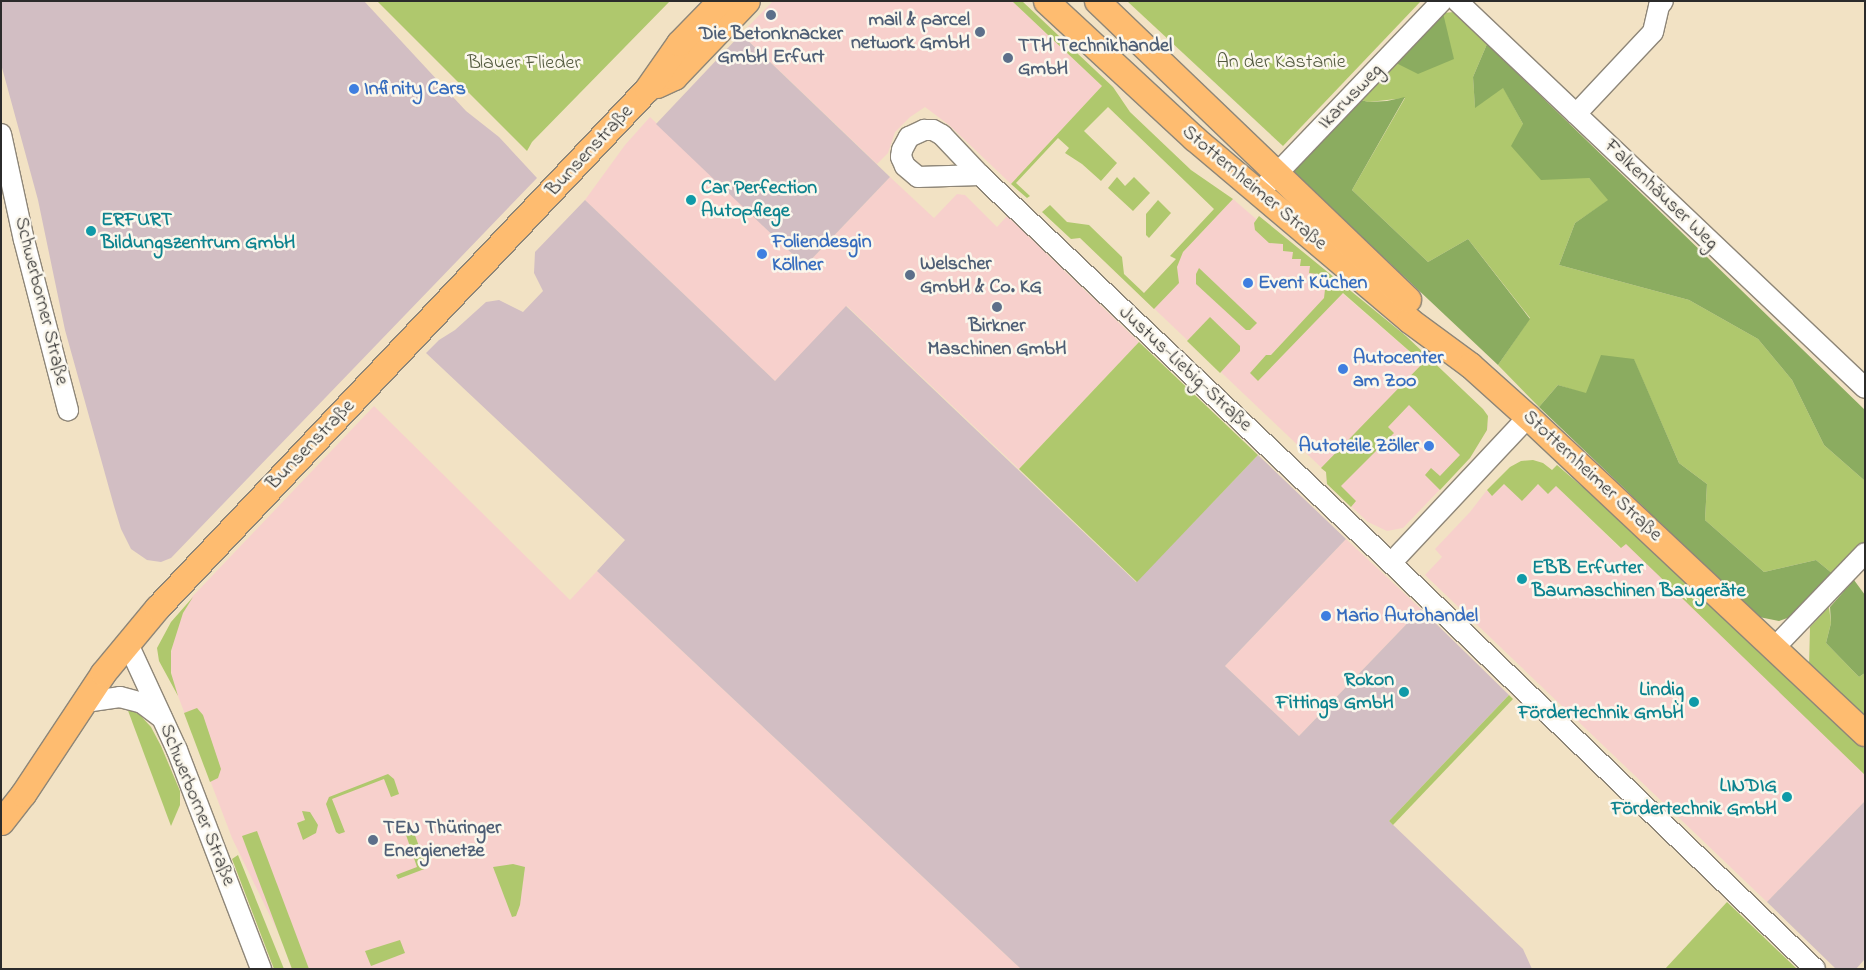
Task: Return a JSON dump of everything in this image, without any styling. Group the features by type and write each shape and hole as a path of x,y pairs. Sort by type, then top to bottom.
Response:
{"main road":[{"name":"Bunsenstraße","path":"1,822 23,794 103,673 172,591 488,261 648,90 679,43 720,1"},
{"name":"Bunsenstraße","path":"648,90 674,77 748,1"},
{"name":"Stotternheimer Straße","path":"1046,1 1194,138 1409,320 1470,365 1528,416 1865,733"},
{"name":"Stotternheimer Straße","path":"1097,1 1419,310 1470,365"}],"street":[{"name":"Ikarusweg","path":"1260,192 1442,1"},
{"name":"Falkenhäuser Weg","path":"1458,1 1865,388"},
{"path":"1576,114 1653,32 1659,6 1663,1"},
{"name":"Schwerborner Straße","path":"1,134 24,240 68,410"},
{"name":"Justus-Liebig-Straße","path":"980,175 1391,563 1815,969"},
{"path":"1391,563 1528,416"},
{"path":"1775,647 1865,553"},
{"name":"Schwerborner Straße","path":"128,644 177,750 261,969"},
{"path":"85,702 120,697 142,704 162,718"}],"shaded area":[{"path":"1,1 364,1 466,111 499,137 537,178 171,558 161,562 147,560 131,549 121,529 114,506 65,330 38,200 1,64"},
{"path":"773,1 1012,1 1102,86 1011,184 949,125 925,107 910,117 895,132 888,153 877,164 741,34"},
{"path":"741,34 890,177 805,266 656,124"},
{"path":"650,117 805,266 890,177 934,218 957,194 965,195 997,227 1007,216 1139,342 1019,469 847,306 775,381 585,200 625,145"},
{"path":"1233,199 1483,415 1488,426 1487,430 1470,458 1403,528 1387,531 1368,522 1327,484 1326,472 1141,296"},
{"path":"585,200 775,381 846,306 1136,582 1258,455 1346,539 1225,666 1299,736 1421,609 1509,695 1389,821 1523,949 1532,969 1021,969 597,571 625,540 426,353 486,302 499,300 523,312 543,291 534,273 535,252"},
{"path":"374,406 570,600 597,571 1021,969 296,969 232,838 172,680 170,657 177,628 192,597"},
{"path":"1504,483 1556,486 1620,548 1626,543 1865,775 1865,801 1767,902 1425,575 1442,557 1435,549 1470,512 1487,490 1492,496"},
{"path":"1346,539 1421,609 1299,736 1225,666"},
{"path":"1865,801 1865,959 1856,969 1836,969 1767,902"}],"green space":[{"name":"Blauer Flieder","path":"377,1 670,1 532,142 527,151"},
{"path":"1012,1 1022,1 1113,87 1130,112 1191,170 1233,199 1183,252 1177,267 1179,283 1154,309 1080,238 1071,239 1042,212 1050,205 1067,222 1089,225 1122,257 1124,274 1144,293 1176,259 1170,256 1214,209 1108,107 1084,131 1117,163 1101,181 1082,164 1065,153 1069,148 1058,138 1016,183 1030,196 1027,198 1011,184 1102,86"},
{"name":"An der Kastanie","path":"1127,1 1421,1 1283,146"},
{"path":"1454,12 1487,44 1473,77 1475,107 1503,87 1523,124 1589,178 1609,200 1575,223 1559,265 1689,300 1758,339 1792,380 1824,445 1865,481 1865,541 1833,574 1816,560 1764,572 1705,520 1707,484 1679,463 1634,360 1586,394 1558,385 1539,407 1498,365 1530,318 1468,239 1428,262 1352,190 1405,98 1369,102 1360,100 1443,13"},
{"path":"1443,13 1454,59 1418,74 1396,63"},
{"path":"1487,44 1865,410 1865,481 1824,445 1792,380 1758,339 1689,300 1559,265 1575,223 1608,200 1589,178 1541,180 1511,146 1523,124 1503,88 1475,108 1473,77"},
{"path":"1405,97 1352,190 1428,262 1468,239 1530,319 1498,365 1292,171 1360,100 1369,102 1387,101"},
{"path":"1117,177 1125,186 1134,177 1150,193 1133,211 1108,188"},
{"path":"1158,200 1171,213 1149,238 1146,235 1146,214"},
{"path":"1259,216 1406,336 1483,409 1488,416 1487,430 1470,458 1440,490 1425,475 1431,468 1440,476 1460,455 1409,405 1388,427 1394,433 1341,486 1356,501 1351,507 1327,484 1326,472 1321,468 1423,363 1343,293 1258,381 1250,373 1266,355 1271,355 1324,298 1326,281 1317,280 1318,274 1309,273 1310,266 1300,266 1301,259 1292,259 1293,252 1283,251 1283,244 1269,243 1255,230 1254,223"},
{"path":"1199,268 1257,323 1250,330 1246,330 1196,284 1196,274"},
{"path":"1210,317 1240,346 1240,351 1220,373 1187,341"},
{"path":"1139,342 1258,455 1137,582 1019,469"},
{"path":"1601,355 1634,359 1679,463 1707,484 1705,520 1764,572 1816,560 1833,574 1793,616 1779,621 1759,617 1539,407 1558,385 1586,393"},
{"path":"1533,460 1543,463 1552,470 1557,465 1643,539 1865,749 1865,775 1626,544 1621,548 1556,486 1548,494 1538,484 1522,501 1504,484 1492,496 1487,490 1510,467 1521,461"},
{"path":"1854,580 1865,595 1865,673 1859,677 1826,643 1831,623 1830,607"},
{"path":"193,597 183,613 171,651 171,673 178,696 159,661 157,648 171,622"},
{"path":"1829,607 1831,623 1826,643 1859,677 1865,673 1865,717 1809,667 1810,627"},
{"path":"1509,695 1513,699 1393,825 1389,821"},
{"path":"127,708 140,715 151,727 180,791 180,805 171,826"},
{"path":"197,708 203,715 221,769 218,778 210,782 184,713"},
{"path":"388,774 394,779 399,794 391,797 384,779 332,799 345,832 339,834 336,832 326,804 329,797"},
{"path":"302,811 310,812 318,825 316,833 303,840 297,823 305,820"},
{"path":"413,830 427,868 398,879 396,875 417,867 405,832"},
{"path":"257,831 309,969 292,969 242,836"},
{"path":"238,855 284,969 274,969 232,859"},
{"path":"513,864 525,867 520,905 516,916 512,917 493,867"},
{"path":"1727,902 1796,968 1665,969"},
{"path":"400,940 405,953 371,966 365,951"}],"place":[{"name":"Die Betonknacker GmbH Erfurt","path":"771,15"},
{"name":"mail & parcel network GmbH","path":"980,32"},
{"name":"TTH Technikhandel GmbH","path":"1008,58"},
{"name":"Infinity Cars","path":"354,89"},
{"name":"Car Perfection Autopflege","path":"691,200"},
{"name":"ERFURT Bildungszentrum GmbH","path":"91,231"},
{"name":"Foliendesgin Köllner","path":"762,254"},
{"name":"Welscher GmbH & Co. KG","path":"910,275"},
{"name":"Event Küchen","path":"1248,283"},
{"name":"Birkner Maschinen GmbH","path":"997,307"},
{"name":"Autocenter am Zoo","path":"1343,369"},
{"name":"Autoteile Zöller","path":"1429,446"},
{"name":"EBB Erfurter Baumaschinen Baugeräte","path":"1522,579"},
{"name":"Mario Autohandel","path":"1326,616"},
{"name":"Rokon Fittings GmbH","path":"1404,692"},
{"name":"Lindig Fördertechnik GmbH","path":"1694,702"},
{"name":"LINDIG Fördertechnik GmbH","path":"1787,797"},
{"name":"TEN Thüringer Energienetze","path":"373,840"}]}
